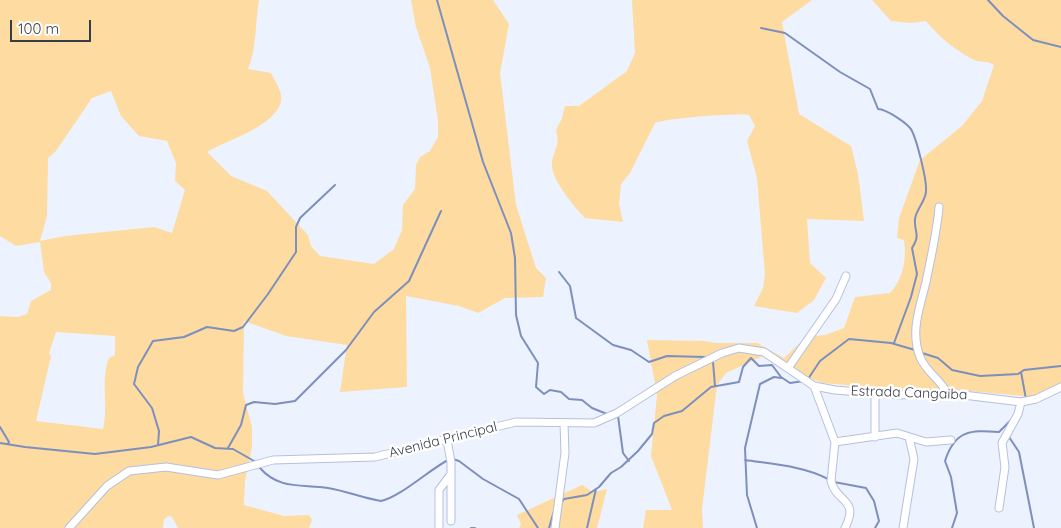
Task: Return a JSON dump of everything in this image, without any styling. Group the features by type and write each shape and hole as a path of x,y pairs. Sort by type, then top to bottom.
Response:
{"street":[{"path":"939,207 936,232 918,312 916,332 918,350 923,364 948,393"},
{"path":"788,368 826,315 846,276"},
{"name":"Avenida Principal","path":"69,528 113,480 123,473 135,469 166,467 218,475 268,461 375,457 512,422 589,424 607,418 658,385 731,350 743,348 759,351 814,386"},
{"path":"814,386 835,442 831,481 833,487 850,506 850,516 846,528"},
{"name":"Estrada Cangaiba","path":"814,386 835,390 875,393 948,393 1021,402 1036,400 1061,387"},
{"path":"875,393 875,437"},
{"path":"998,508 1005,467 1002,443 1018,414 1021,402"},
{"path":"555,528 564,453 564,423"},
{"path":"835,442 897,433 926,442 951,440"},
{"path":"903,528 914,459 909,437"},
{"path":"446,440 451,474 451,521"},
{"path":"439,528 439,490 451,474"}],"shaded area":[{"path":"0,0 259,0 254,44 248,69 271,73 280,91 281,102 277,111 260,126 207,152 231,176 267,191 308,235 311,246 320,256 374,264 394,249 402,230 403,205 415,189 416,165 420,157 430,151 438,137 438,121 430,68 416,27 411,0 493,0 509,24 500,73 516,205 536,268 546,278 543,297 505,298 478,313 459,306 406,296 407,387 340,392 347,345 286,336 244,321 243,393 252,427 252,447 245,481 244,505 284,516 309,515 312,520 309,528 178,528 172,517 169,516 164,519 163,528 0,528 0,316 18,317 27,314 31,301 51,290 51,283 44,272 40,242 16,246 0,236","holes":["111,91 121,116 139,136 167,141 176,163 175,181 185,190 172,233 154,227 65,236 40,241 47,216 48,158 56,151 92,98","56,332 115,336 115,355 109,358 106,367 105,420 103,429 36,421 51,356 49,353"]},
{"path":"632,0 812,0 782,22 799,114 851,146 858,174 864,221 807,219 810,263 826,278 814,300 797,313 754,306 763,288 765,275 757,178 747,141 755,126 749,115 702,116 655,123 630,173 621,184 619,204 623,222 585,218 560,187 553,173 552,162 557,146 556,130 565,106 579,106 627,71 635,53"},
{"path":"872,0 1061,0 1061,385 1033,397 948,389 901,390 823,383 807,377 796,378 763,356 726,373 717,385 702,509 703,528 643,528 646,510 672,510 651,456 657,395 647,340 757,343 784,358 806,337 825,335 844,328 855,297 890,293 898,282 905,254 904,240 897,238 899,218 920,160 962,126 982,101 994,65 975,60 959,51 926,21 911,23 891,21"},
{"path":"582,485 593,492 607,489 597,528 519,528 521,524 517,515"}],"waterway":[{"path":"437,0 483,162 511,233 515,258 516,315 521,336 538,363 536,387 544,394 550,390 561,392 569,399 582,400 592,408 607,414"},
{"path":"988,0 1003,16 1033,40 1061,47"},
{"path":"761,28 785,33 840,72 870,89 878,109 897,117 912,131 925,178 926,191 915,219 917,236 912,248 917,274 911,297 894,343"},
{"path":"158,445 159,431 152,408 134,384 138,367 153,341 184,337 207,327 234,331 243,327 296,252 296,227 300,218 335,185"},
{"path":"228,448 241,425 246,405 254,402 275,404 295,401 346,350 374,312 409,281 441,211"},
{"path":"559,272 570,286 576,318 613,345 631,350 649,362 667,356 705,357"},
{"path":"808,379 820,361 849,339 891,343 915,350"},
{"path":"922,353 938,358 952,370 980,376 1018,374 1024,370 1061,366"},
{"path":"562,502 564,499 587,495 599,487 611,473 621,467 638,451 652,434 654,423 664,416 682,411 711,387 739,382 743,367 751,358 759,366 772,365 781,377 790,383 804,381"},
{"path":"713,362 715,386"},
{"path":"1021,372 1026,399"},
{"path":"757,528 747,495 745,448 760,384 774,377 781,378"},
{"path":"618,416 623,453 629,461"},
{"path":"952,528 957,513 951,477 945,461 949,451 954,443 965,434 980,431 999,432 1010,421"},
{"path":"0,427 9,442 8,444"},
{"path":"0,443 95,454 151,447 191,437 215,448 233,449 254,461"},
{"path":"1009,437 1019,452 1034,528"},
{"path":"453,459 459,461 483,479 519,499 538,528"},
{"path":"260,468 267,475 283,483 328,488 381,501 406,489 448,460"},
{"path":"745,460 798,468 828,479"},
{"path":"834,482 866,488 874,501 879,521 875,528"},
{"path":"587,528 596,489"},
{"path":"549,528 554,511"}]}
